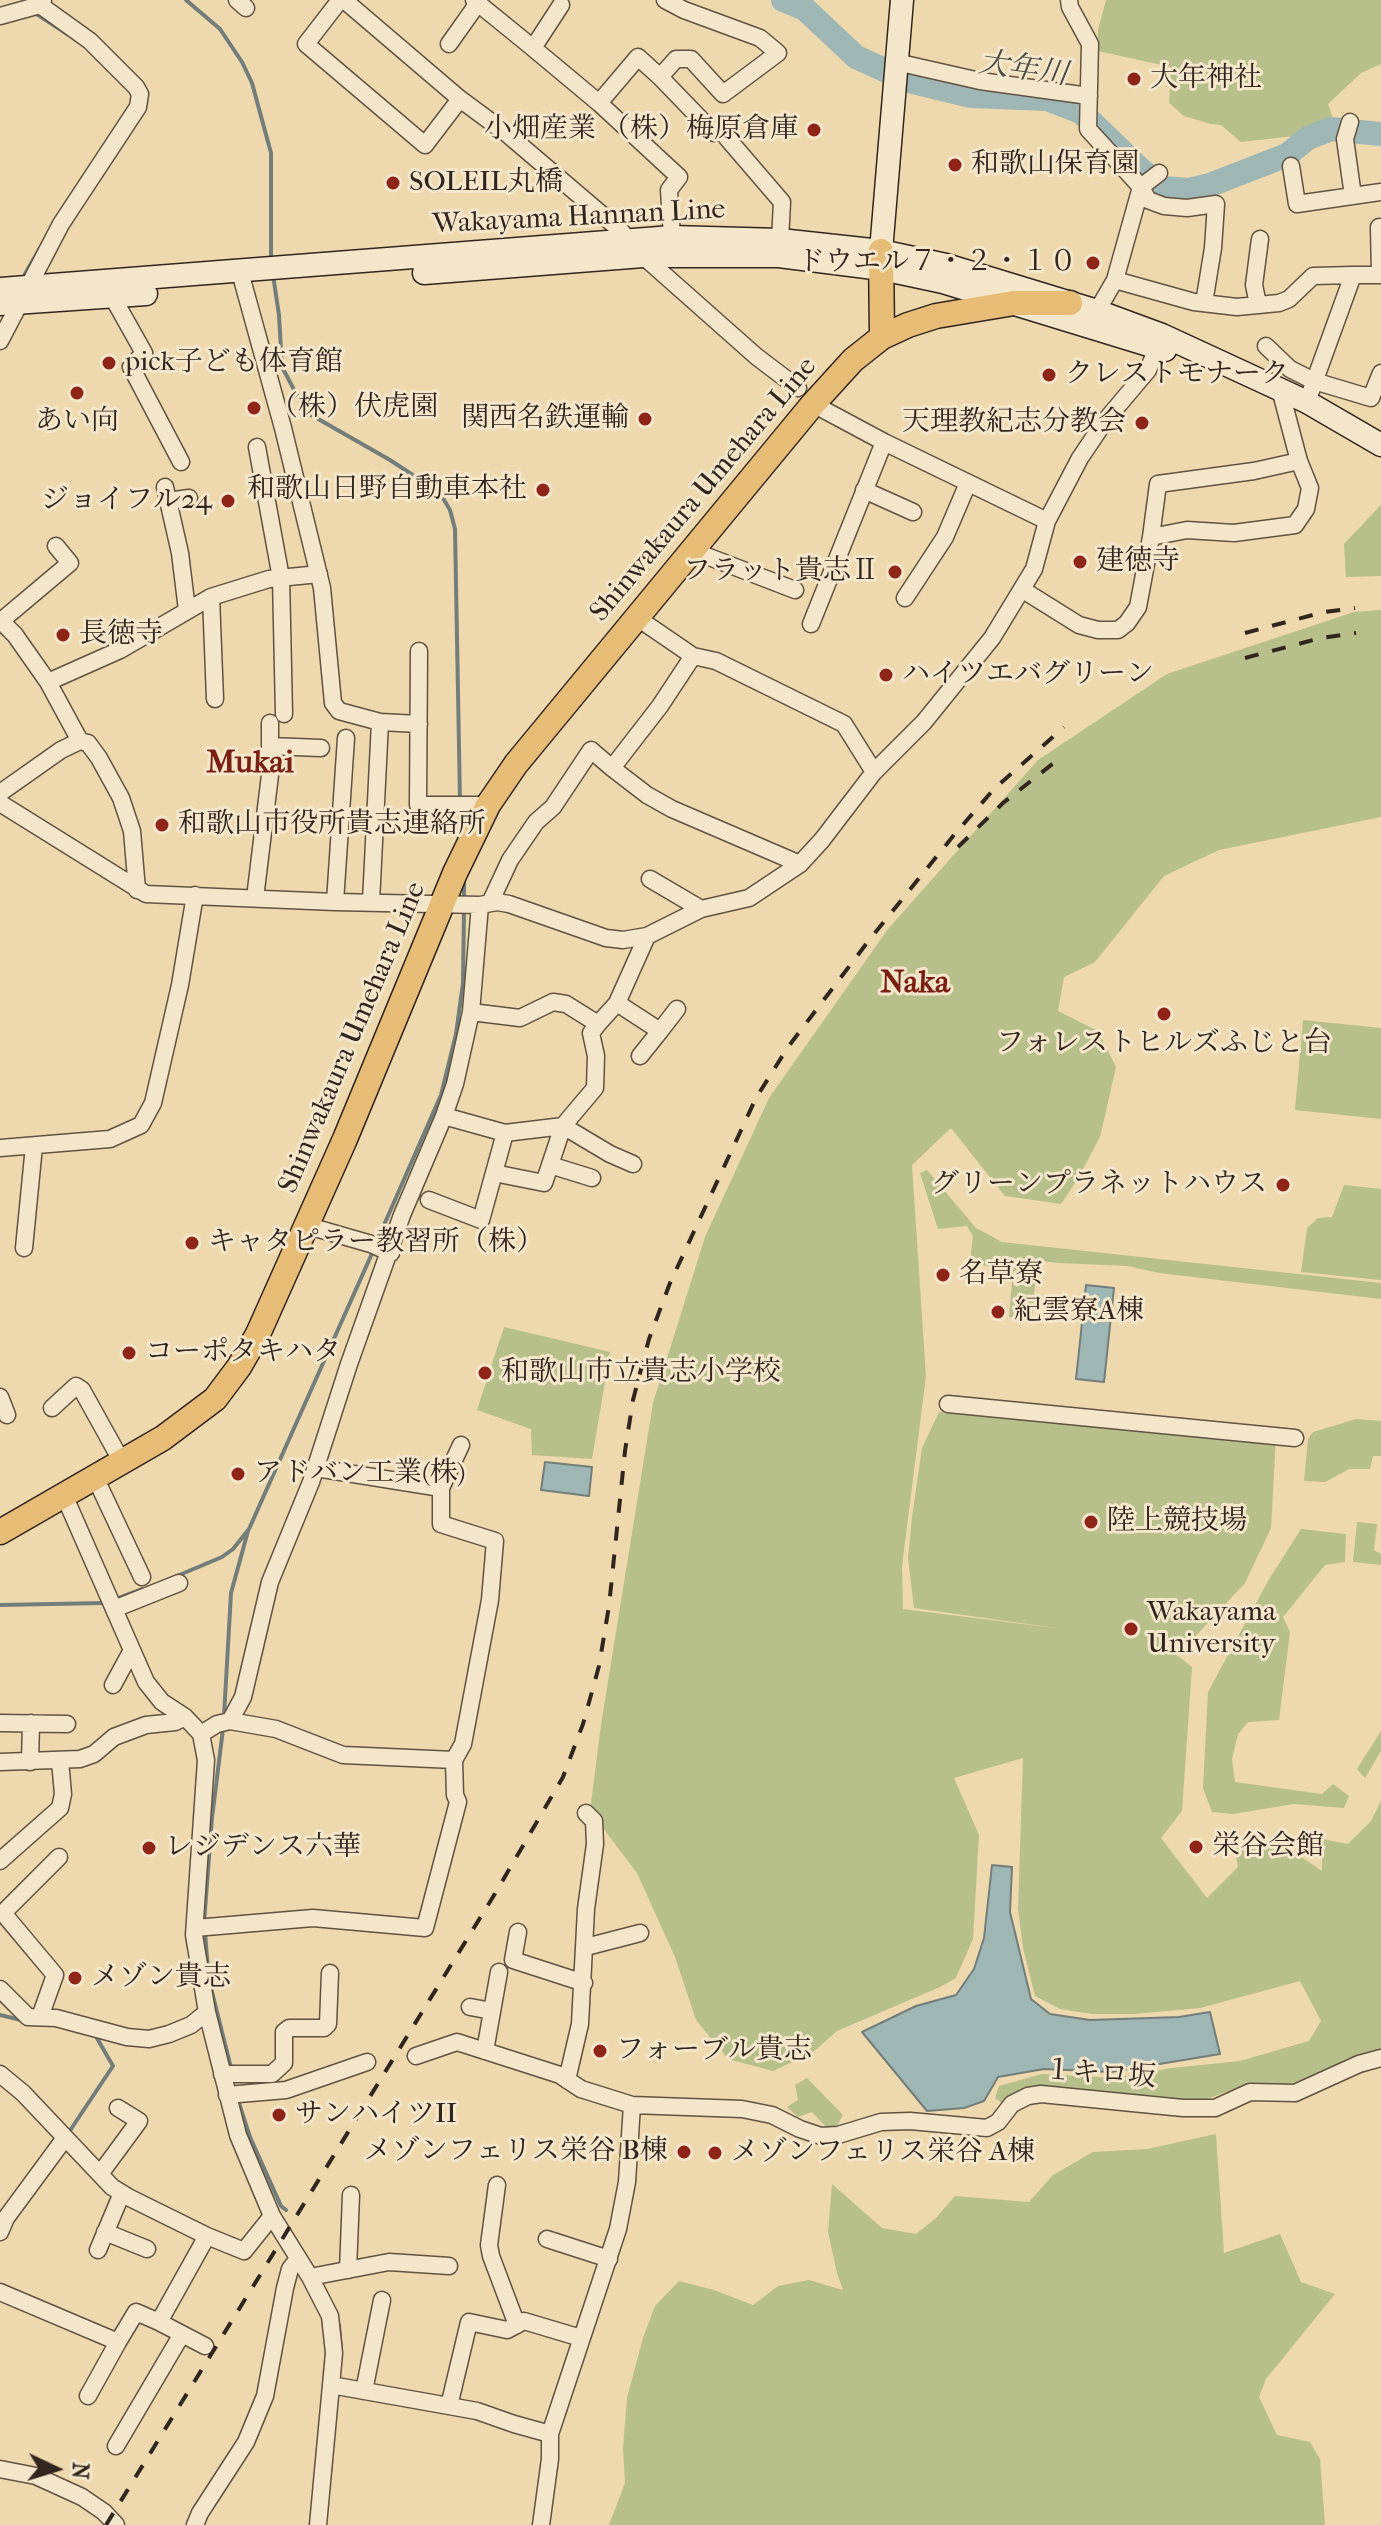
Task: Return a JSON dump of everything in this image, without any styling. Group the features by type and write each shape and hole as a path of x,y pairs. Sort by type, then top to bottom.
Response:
{"main road":[{"path":"882,337 882,260 902,0"},
{"name":"Wakayama Hannan Line","path":"637,248 672,237 780,240 882,260 1014,303"},
{"name":"Wakayama Hannan Line","path":"16,298 637,248 882,260 946,265 1157,348 1239,369"},
{"name":"Wakayama Hannan Line","path":"0,289 16,298 112,296 249,279"},
{"name":"Shinwakaura Umehara Line","path":"0,1532 122,1462 196,1415 215,1399 239,1367 258,1334 345,1139 468,904 455,873 472,835 470,804 516,764 691,550 806,396 882,337 908,325 1014,303 1067,312"},
{"name":"Wakayama Hannan Line","path":"1067,312 1097,311 1162,335 1280,389 1310,392 1381,445"},
{"name":"Shinwakaura Umehara Line","path":"960,312 1067,312"}],"street":[{"path":"460,99 425,145 306,44 342,0 460,99 517,142 757,357 806,396 884,442 1047,521"},
{"path":"660,77 676,59 691,59 723,94 778,53 760,38 665,0"},
{"path":"1069,0 1090,44 1088,129 1141,187 1148,200 1164,206 1187,208 1216,204 1204,303"},
{"path":"449,44 476,2 599,103 679,177 669,190 672,237"},
{"path":"533,48 560,2"},
{"path":"0,16 38,4 90,41 140,94 138,107 16,298 0,341"},
{"path":"599,103 638,57 720,135 782,202 780,240"},
{"path":"895,70 1089,100"},
{"path":"1350,122 1345,139 1353,196"},
{"path":"1291,166 1297,204 1381,192"},
{"path":"1097,311 1115,280 1141,187 1159,173"},
{"path":"1115,280 1204,303 1237,307 1279,303 1289,299 1313,276 1380,275 1379,227"},
{"path":"1258,304 1254,285 1260,239"},
{"path":"1310,392 1353,275"},
{"path":"249,279 319,574 333,703 339,711 380,722 419,724"},
{"path":"112,296 144,353 131,367 181,462"},
{"path":"1266,346 1310,392 1371,398 1381,373"},
{"path":"0,803 146,894 335,902 509,904 606,938 623,940 647,936 701,909 749,898 800,864 874,772 924,722 992,638 1034,569 1047,521 1080,458 1105,421 1148,370 1157,348"},
{"path":"1151,537 1187,530 1234,533 1295,525 1306,509 1310,488 1299,461 1280,389"},
{"path":"811,624 884,442"},
{"path":"255,898 270,775 270,746 277,719 281,578 257,447"},
{"path":"1023,590 1079,625 1098,630 1118,630 1138,607 1158,484 1254,471 1299,461"},
{"path":"905,598 945,537 968,483"},
{"path":"864,490 913,512"},
{"path":"187,610 180,553 166,494 189,498"},
{"path":"56,546 70,563 0,621 15,635 48,682 80,741"},
{"path":"691,550 795,590"},
{"path":"48,682 120,650 211,597 269,579 319,574"},
{"path":"211,597 215,699"},
{"path":"636,617 693,656 716,661 844,724 874,772"},
{"path":"419,651 418,805 470,804"},
{"path":"612,768 660,706 693,656"},
{"path":"371,902 380,722"},
{"path":"335,902 346,738"},
{"path":"0,793 61,750 80,741 88,743 99,758 127,814 132,831 137,890"},
{"path":"270,746 321,748"},
{"path":"201,1734 227,1722 243,1697 270,1582 316,1468 381,1248 402,1215 455,1084 471,1012 468,904 510,860 536,822 553,807 591,750 647,795 672,809 800,864"},
{"path":"650,879 701,909"},
{"path":"0,1148 110,1139 141,1125 149,1115 180,985 195,895"},
{"path":"494,1173 544,1183 563,1126 595,1088 596,1056 591,1033 617,1003 647,936"},
{"path":"471,1012 520,1018 553,1002 566,1004 598,1024"},
{"path":"617,1003 660,1031"},
{"path":"640,1056 677,1009"},
{"path":"444,1116 505,1133 563,1126 633,1164"},
{"path":"429,1200 481,1220 505,1133"},
{"path":"24,1248 34,1146"},
{"path":"550,1165 592,1178"},
{"path":"305,1225 381,1248"},
{"path":"52,1408 76,1386 82,1390 122,1462"},
{"path":"0,1397 7,1415"},
{"path":"948,1404 1295,1438"},
{"path":"203,1928 313,1918 425,1928 458,1802 454,1760 463,1744 490,1600 495,1541 441,1524 441,1488 461,1445"},
{"path":"316,1468 441,1488"},
{"path":"95,1477 142,1577"},
{"path":"64,1495 146,1682 162,1702 185,1717 201,1734 206,1760 203,1928 195,1951 207,2012 231,2074 236,2094 238,2135 272,2216 330,2316 334,2353 318,2525"},
{"path":"111,1602 179,1583"},
{"path":"113,1685 132,1650"},
{"path":"15,1762 80,1759 94,1754 114,1737 133,1729 175,1722 185,1717"},
{"path":"227,1722 276,1729 343,1755 454,1760"},
{"path":"0,1723 67,1724"},
{"path":"0,1776 15,1762 31,1723"},
{"path":"0,1861 60,1808 63,1794 60,1761"},
{"path":"567,2080 580,2024 586,1909 595,1844 594,1821 586,1813"},
{"path":"40,2017 55,1975 3,1913 59,1857"},
{"path":"518,1932 513,1960 584,1983"},
{"path":"586,1947 640,1933"},
{"path":"485,2051 499,1972"},
{"path":"231,2074 272,2074 284,2063 284,2032 289,2028 324,2028 328,2024 330,1973"},
{"path":"0,1989 28,2017 82,2023 127,2037 149,2039 191,2025 207,2012"},
{"path":"470,2007 492,2011"},
{"name":"１キロ坂","path":"416,2056 457,2042 560,2075 581,2089 632,2105 742,2109 772,2115 821,2136 838,2135 881,2122 910,2121 987,2128 998,2122 1012,2104 1041,2094 1183,2108 1215,2108 1250,2092 1295,2093 1359,2064 1381,2058"},
{"path":"236,2094 304,2086 367,2062"},
{"path":"0,2074 23,2093 122,2193 244,2251 272,2216"},
{"path":"541,2525 550,2459 550,2434 618,2229 627,2182 632,2105"},
{"path":"100,2174 139,2121 118,2108"},
{"path":"0,2232 6,2218 65,2138"},
{"path":"497,2185 489,2245 517,2325"},
{"path":"98,2250 122,2193"},
{"path":"348,2270 351,2195"},
{"path":"105,2232 147,2249"},
{"path":"159,2322 207,2236"},
{"path":"547,2239 609,2259"},
{"path":"195,2525 246,2442 265,2396 285,2288 290,2269 298,2259"},
{"path":"310,2277 389,2262 449,2266"},
{"path":"0,2292 118,2342"},
{"path":"364,2391 382,2300"},
{"path":"88,2396 136,2312 205,2346"},
{"path":"449,2406 469,2322 507,2330 524,2321 581,2338"},
{"path":"116,2446 182,2334"},
{"path":"331,2385 477,2411 550,2434"},
{"path":"0,2469 36,2476 82,2497 104,2512 116,2525"}],"green space":[{"path":"1106,0 1381,0 1381,64 1361,73 1328,104 1333,118 1294,136 1241,142 1221,125 1184,116 1169,103 1171,67 1098,51 1098,30"},
{"path":"1381,505 1381,576 1346,577 1344,544"},
{"path":"1381,610 1381,817 1219,850 1164,876 1095,962 1064,977 1058,1011 1098,1031 1116,1067 1100,1137 1061,1204 1005,1196 951,1128 912,1165 926,1376 902,1566 903,1609 1063,1629 914,1608 908,1558 912,1517 922,1448 939,1412 1276,1437 1271,1528 1245,1583 1191,1641 1160,1642 1192,1667 1182,1811 1161,1838 1207,1898 1238,1867 1234,1846 1284,1845 1322,1871 1322,1839 1348,1844 1371,1821 1381,1801 1381,2051 1290,2084 1250,2083 1207,2099 1185,2102 1134,2094 1035,2089 1003,2104 995,2098 999,2086 1042,2074 1114,2078 1240,2061 1309,2041 1321,2021 1300,1981 1200,2008 1134,2014 1092,2014 1060,2009 1035,1996 1023,1948 1018,1909 1023,1758 954,1778 979,1835 973,1939 956,1978 837,2031 812,2053 773,2071 728,2059 696,2020 675,1957 637,1873 590,1811 653,1403 705,1237 769,1098 888,929 1038,760 1167,674 1354,612"},
{"path":"1303,1020 1381,1028 1381,1119 1295,1110"},
{"path":"927,1170 976,1228 1002,1242 1381,1283 1381,1299 1159,1273 1128,1266 993,1256 991,1267 970,1262 973,1236 967,1226 938,1229 920,1173"},
{"path":"1344,1185 1381,1189 1381,1280 1301,1272 1307,1228 1318,1218 1332,1217"},
{"path":"1014,1261 1037,1263 1032,1319 1009,1317"},
{"path":"504,1327 610,1352 592,1459 532,1455 531,1429 477,1410"},
{"path":"1356,1419 1381,1421 1381,1456 1373,1456 1370,1469 1349,1469 1325,1482 1304,1481 1308,1439 1313,1432"},
{"path":"1357,1522 1377,1524 1374,1550 1381,1554 1381,1565 1353,1562"},
{"path":"1301,1529 1346,1534 1345,1562 1325,1565 1283,1617 1290,1632 1279,1720 1248,1722 1238,1734 1232,1759 1235,1782 1322,1794 1333,1784 1349,1796 1344,1808 1294,1804 1233,1814 1212,1812 1203,1788 1208,1692 1268,1581"},
{"path":"1381,1731 1381,1751 1365,1778 1357,1769"},
{"path":"807,2078 843,2115 837,2126 826,2127 812,2112 798,2117 787,2107 798,2100 795,2085"},
{"path":"1216,2134 1224,2253 1280,2234 1301,2282 1335,2294 1266,2379 1259,2397 1277,2435 1310,2442 1320,2459 1325,2525 609,2525 625,2483 623,2448 627,2398 643,2338 655,2306 679,2281 753,2305 778,2286 809,2280 843,2290 828,2232 832,2184 882,2228 916,2234 936,2218 955,2196 1029,2202 1053,2175 1093,2152 1147,2149"}],"water":[{"path":"1086,1285 1114,1288 1104,1382 1076,1379"},
{"path":"545,1462 592,1467 589,1496 541,1490"},
{"path":"992,1865 1012,1867 1010,1912 1031,1999 1050,2014 1090,2020 1179,2017 1210,2012 1220,2054 1111,2072 1044,2069 998,2077 984,2101 964,2108 927,2111 862,2032 916,2006 956,1995 974,1969 984,1938"}],"waterway":[{"path":"186,0 220,29 252,83 271,153 271,259"},
{"name":"大年川","path":"783,0 805,9 856,57 909,81 971,96 1047,99 1081,112 1164,188 1189,190 1210,185 1287,155 1308,138 1331,129 1381,134"},
{"path":"38,15 69,35"},
{"path":"25,274 40,248"},
{"path":"273,275 282,367 306,412 440,493 450,510 455,529 460,801"},
{"path":"460,809 461,837"},
{"path":"464,877 464,901"},
{"path":"377,1241 441,1095 456,1034 463,983 464,909"},
{"path":"177,1576 222,1557 249,1529 374,1249"},
{"path":"224,1716 231,1593 248,1531"},
{"path":"113,1600 142,1589"},
{"path":"0,1605 104,1603"},
{"path":"204,1923 223,1729"},
{"path":"205,1932 208,1971"},
{"path":"209,1980 231,2068"},
{"path":"0,2015 25,2021"},
{"path":"69,2132 113,2066 94,2033"},
{"path":"238,2100 250,2137 281,2206 286,2210"},
{"path":"339,2325 341,2351"}],"railway":[{"path":"1245,633 1324,612 1355,608"},
{"path":"1245,658 1321,638 1356,633"},
{"path":"106,2525 496,1892 563,1777 583,1724 599,1666 609,1606 625,1451 633,1400 649,1339 670,1283 756,1098 788,1047 954,835 994,789 1064,727"},
{"path":"958,847 1003,803 1060,758"}],"place":[{"name":"大年神社","path":"1134,79"},
{"name":"小畑産業 （株）梅原倉庫","path":"814,130"},
{"name":"和歌山保育園","path":"955,165"},
{"name":"SOLEIL丸橋","path":"393,183"},
{"name":"ドウエル７・２・１０","path":"1093,263"},
{"name":"pick子ども体育館","path":"109,363"},
{"name":"クレストモナーク","path":"1049,375"},
{"name":"あい向","path":"77,393"},
{"name":"（株）伏虎園","path":"254,408"},
{"name":"関西名鉄運輸","path":"645,419"},
{"name":"天理教紀志分教会","path":"1142,423"},
{"name":"和歌山日野自動車本社","path":"543,490"},
{"name":"ジョイフル24","path":"228,501"},
{"name":"建徳寺","path":"1080,562"},
{"name":"フラット貴志Ⅱ","path":"895,572"},
{"name":"長徳寺","path":"63,635"},
{"name":"ハイツエバグリーン","path":"886,675"},
{"name":"和歌山市役所貴志連絡所","path":"162,825"},
{"name":"フォレストヒルズふじと台","path":"1164,1014"},
{"name":"グリーンプラネットハウス","path":"1283,1185"},
{"name":"キャタピラー教習所（株）","path":"192,1243"},
{"name":"名草寮","path":"943,1275"},
{"name":"紀雲寮A棟","path":"998,1312"},
{"name":"コーポタキハタ","path":"129,1353"},
{"name":"和歌山市立貴志小学校","path":"485,1373"},
{"name":"アドバン工業(株)","path":"238,1474"},
{"name":"陸上競技場","path":"1091,1522"},
{"name":"Wakayama University","path":"1131,1629"},
{"name":"栄谷会館","path":"1196,1847"},
{"name":"レジデンス六華","path":"149,1848"},
{"name":"メゾン貴志","path":"75,1978"},
{"name":"フォーブル貴志","path":"600,2051"},
{"name":"サンハイツII","path":"279,2115"},
{"name":"メゾンフェリス栄谷 B棟","path":"684,2152"},
{"name":"メゾンフェリス栄谷 A棟","path":"715,2153"}],"district":[{"name":"Mukai","path":"250,764"},
{"name":"Naka","path":"915,984"}]}
